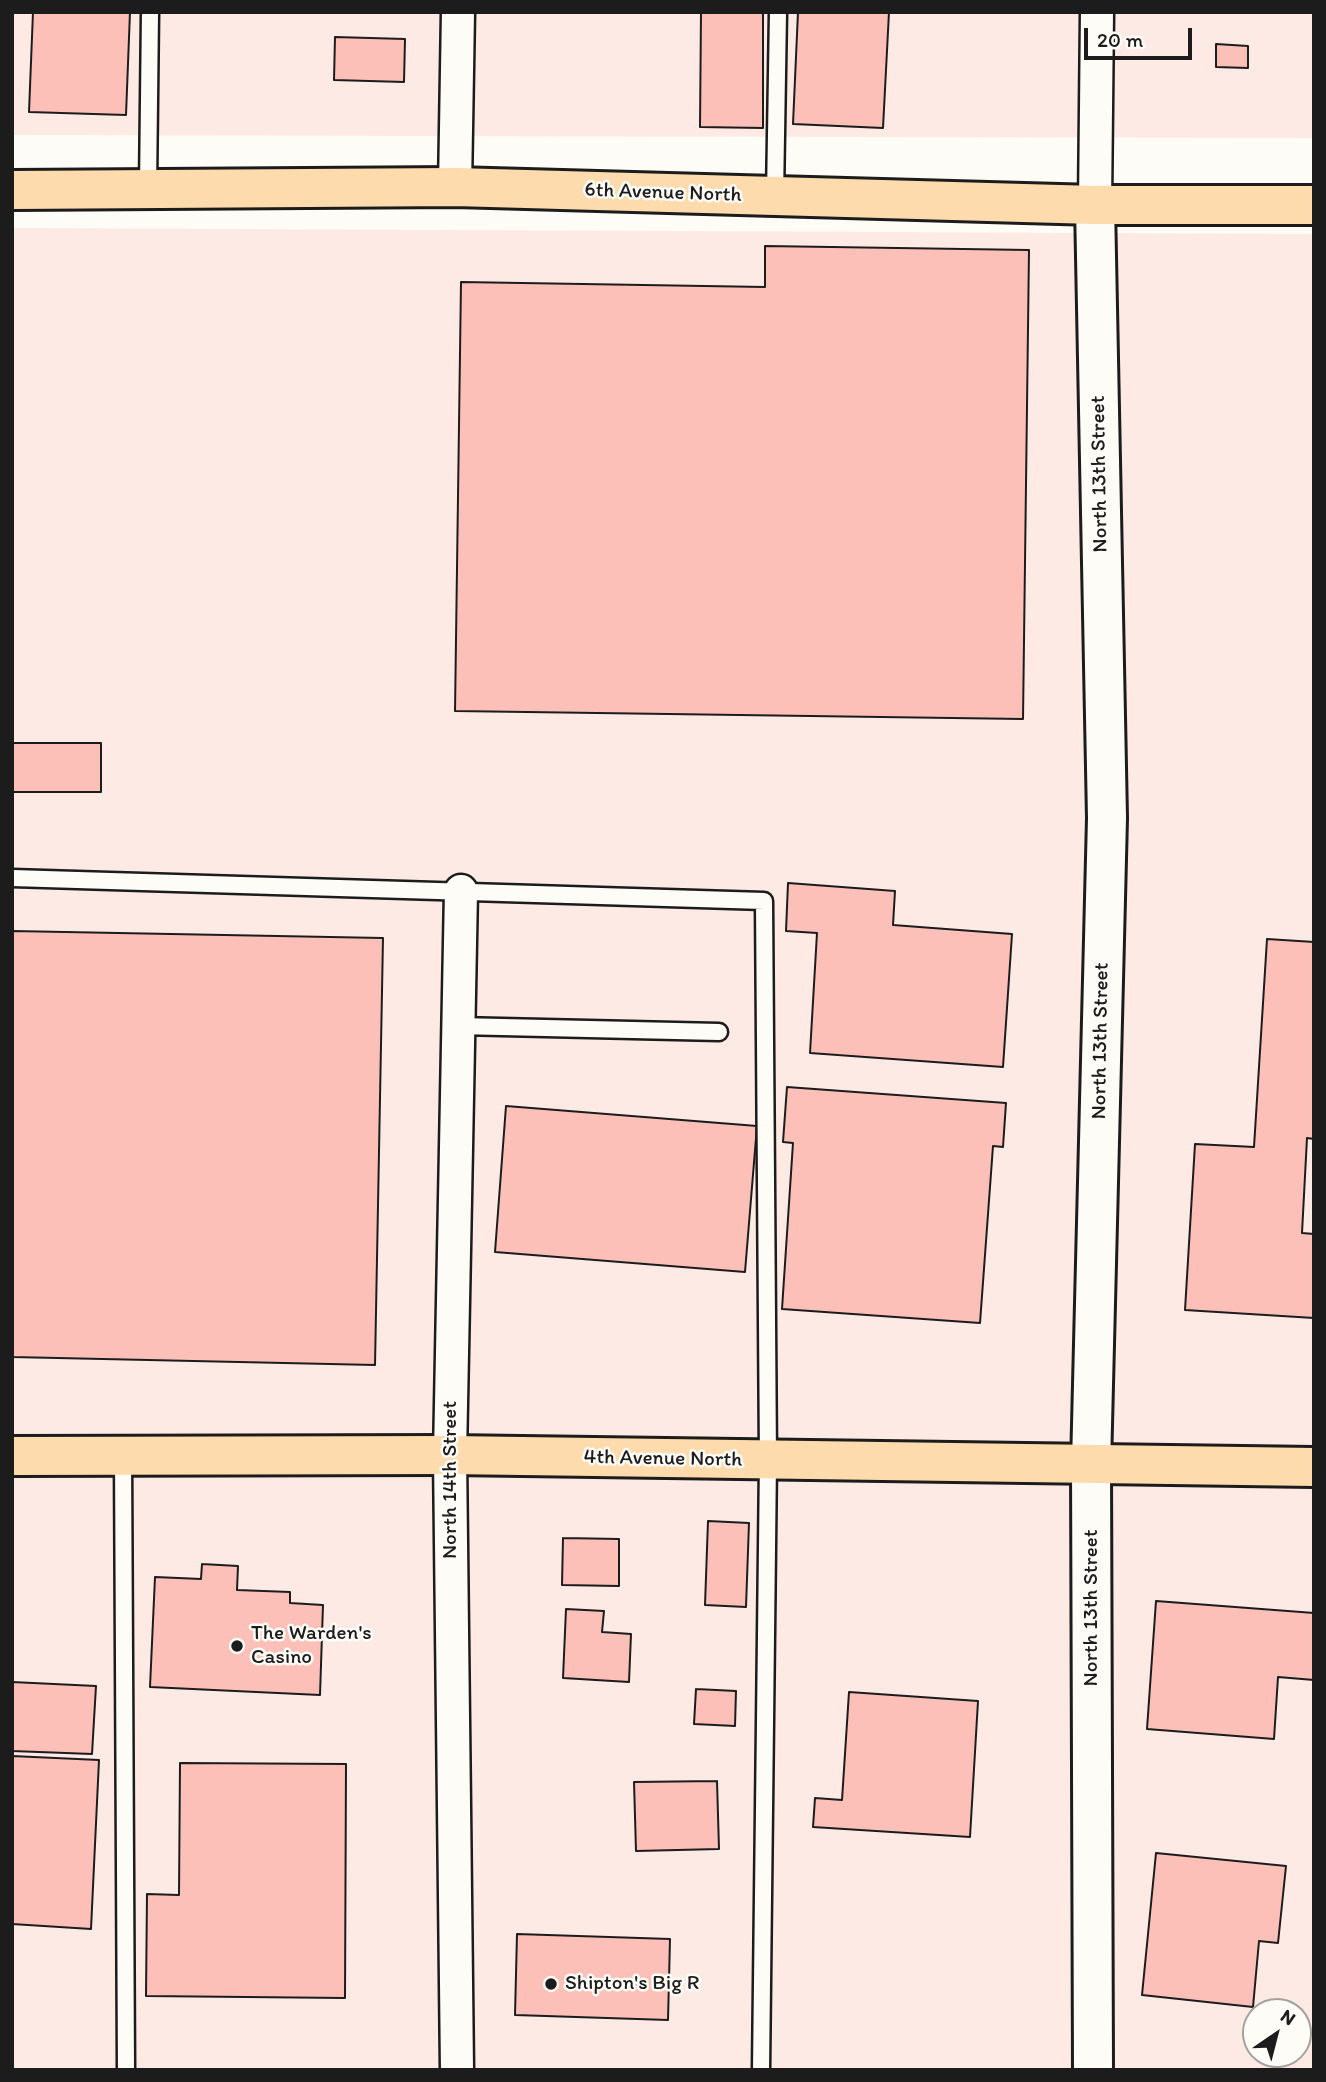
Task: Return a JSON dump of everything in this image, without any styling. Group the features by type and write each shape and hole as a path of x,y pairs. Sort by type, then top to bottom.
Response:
{"main road":[{"name":"6th Avenue North","path":"12,190 455,187 1096,205 1314,205"},
{"name":"4th Avenue North","path":"12,1455 450,1455 1314,1467"}],"street":[{"path":"455,187 458,12"},
{"name":"North 13th Street","path":"1093,2070 1091,1465 1107,818 1096,205 1097,12"},
{"name":"North 14th Street","path":"457,2070 450,1455 461,891"}],"lane":[{"path":"148,188 150,12"},
{"path":"775,196 778,12"},
{"path":"12,878 764,901 768,1460 761,2070"},
{"path":"458,1026 719,1032"},
{"path":"122,1455 126,2070"}],"shaded area":[{"path":"12,12 1314,12 1314,138 12,135"},
{"path":"12,228 1314,234 1314,2070 12,2070"}],"building":[{"path":"33,12 130,12 126,115 29,112"},
{"path":"701,12 763,12 763,128 700,127"},
{"path":"798,12 889,12 883,128 793,124"},
{"path":"335,37 405,39 404,82 334,80"},
{"path":"1216,44 1248,46 1248,68 1216,67"},
{"path":"765,246 1029,250 1023,719 455,711 461,282 765,287"},
{"path":"12,743 101,743 101,792 12,792"},
{"path":"788,883 895,891 893,925 1012,934 1003,1067 810,1053 817,933 786,931"},
{"path":"12,931 383,938 375,1365 12,1357"},
{"path":"1267,939 1314,942 1314,1139 1307,1138 1302,1233 1314,1234 1314,1318 1185,1310 1195,1144 1254,1147"},
{"path":"787,1087 1006,1103 1003,1147 993,1146 980,1323 782,1309 793,1143 783,1142"},
{"path":"506,1106 757,1126 745,1272 495,1252"},
{"path":"708,1521 749,1523 746,1607 705,1605"},
{"path":"563,1538 619,1539 619,1586 562,1585"},
{"name":"The Warden's Casino","path":"202,1564 238,1566 237,1590 290,1592 290,1603 323,1605 320,1695 150,1687 155,1577 201,1579"},
{"path":"1156,1601 1314,1613 1314,1680 1278,1677 1274,1739 1147,1729"},
{"path":"566,1609 604,1611 602,1632 631,1634 629,1682 563,1678"},
{"path":"12,1682 96,1686 92,1754 12,1751"},
{"path":"696,1689 736,1691 735,1726 694,1724"},
{"path":"849,1692 978,1701 970,1837 813,1827 815,1798 842,1800"},
{"path":"12,1756 99,1760 91,1929 12,1924"},
{"path":"180,1763 346,1764 345,1998 146,1996 147,1894 179,1895"},
{"path":"717,1781 719,1849 636,1851 634,1782"},
{"path":"1156,1853 1286,1866 1278,1943 1259,1941 1254,1998 1242,1998 1242,2006 1142,1995"},
{"path":"517,1934 670,1939 668,2020 515,2015"}],"place":[{"name":"The Warden's Casino","path":"237,1646"},
{"name":"Shipton's Big R","path":"551,1984"}]}
